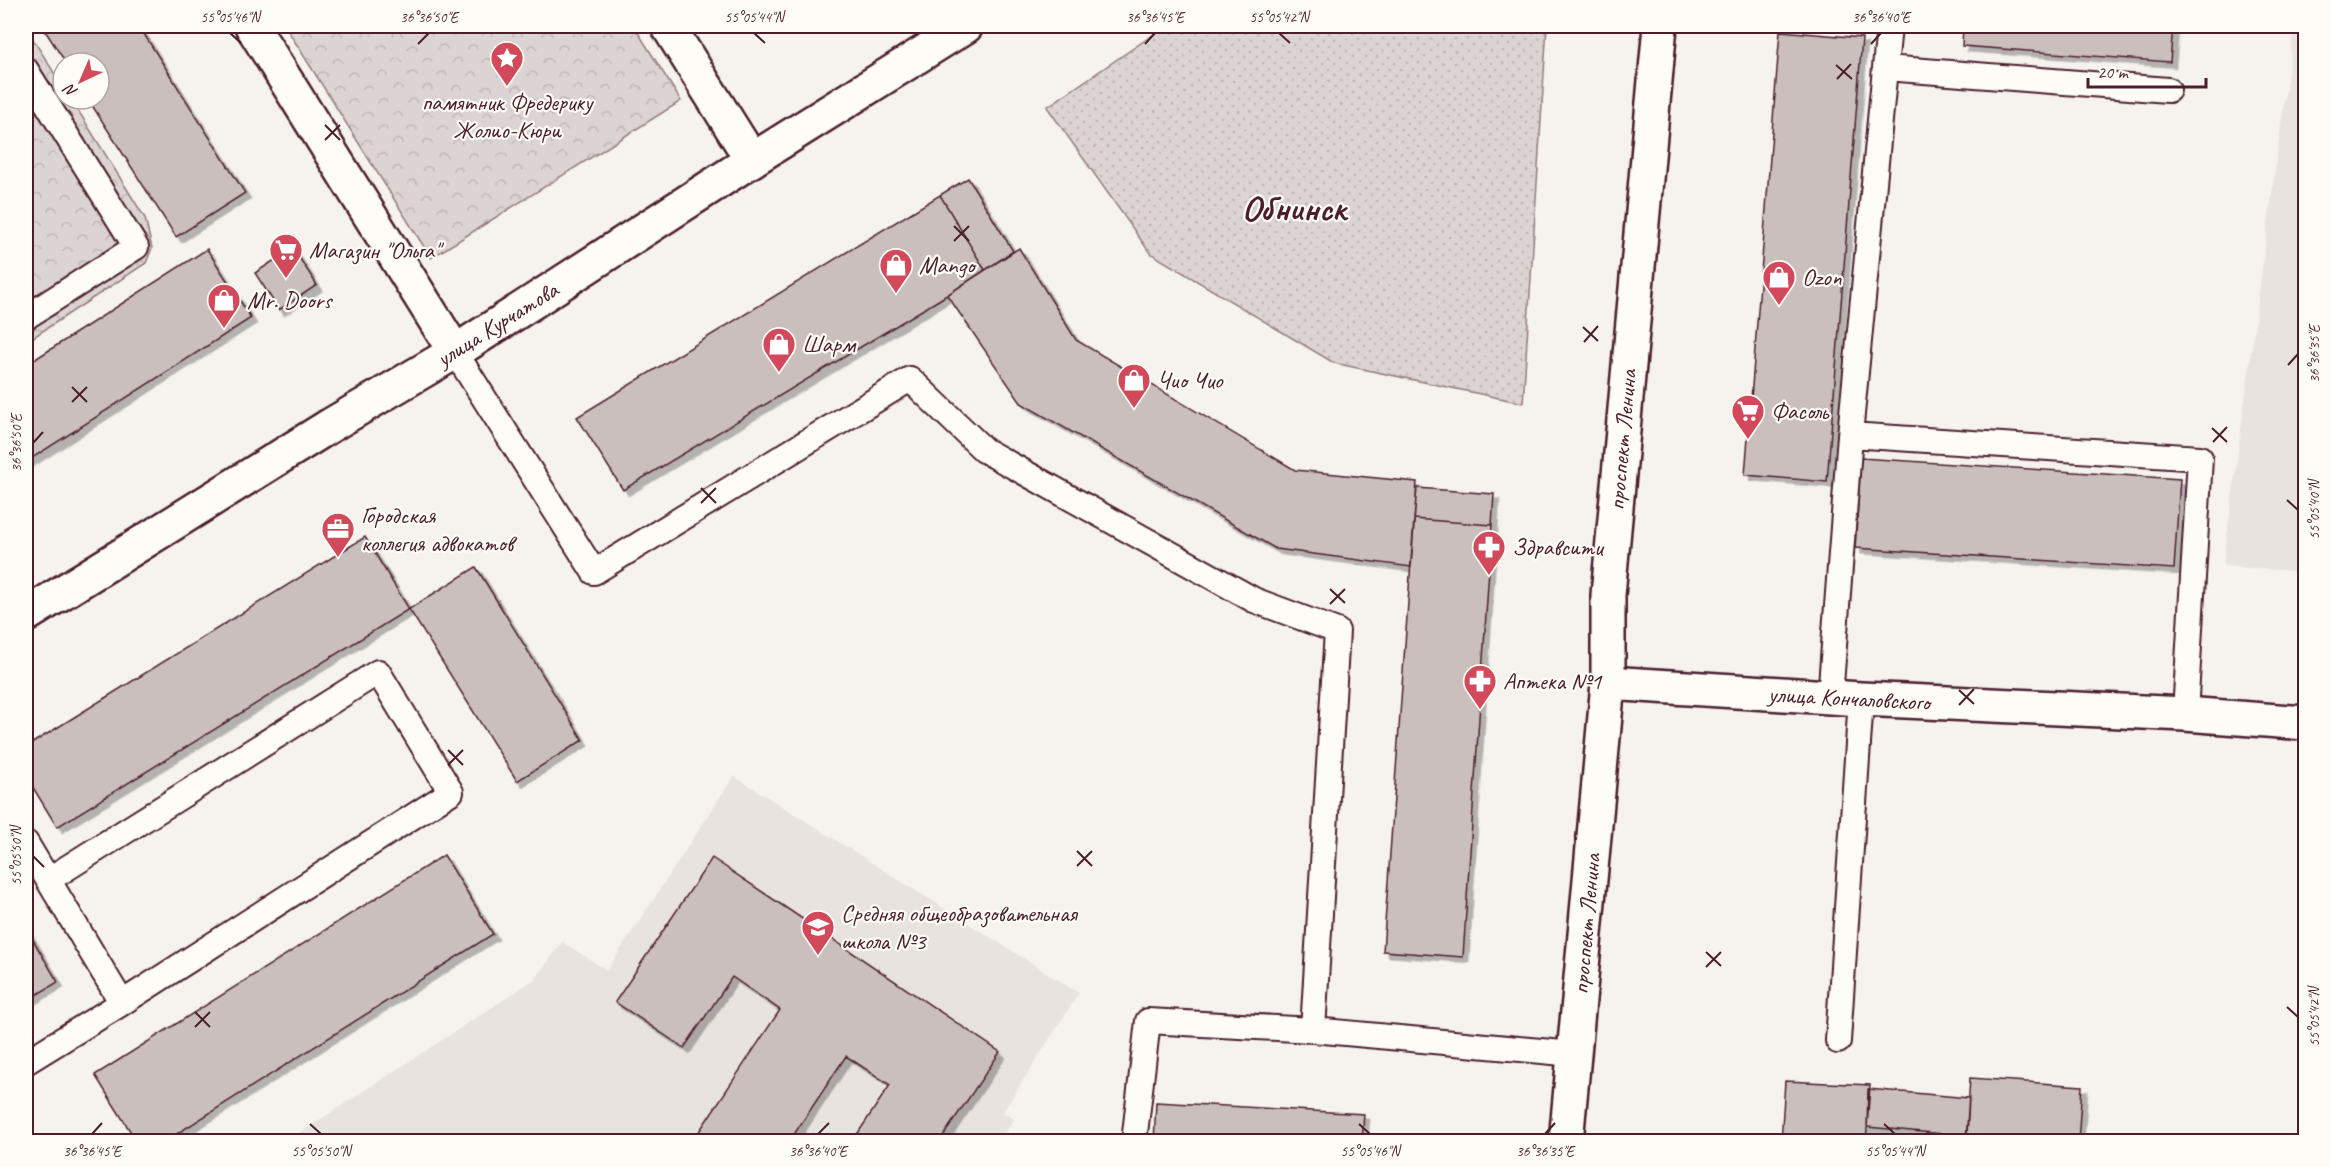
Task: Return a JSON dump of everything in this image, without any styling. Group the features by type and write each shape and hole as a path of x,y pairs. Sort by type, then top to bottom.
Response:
{"main road":[{"path":"252,26 455,352"},
{"path":"668,26 752,160"},
{"name":"улица Курчатова","path":"26,615 331,425 455,352 752,160 966,26"},
{"name":"проспект Ленина","path":"1566,1142 1608,683 1608,595 1660,26"},
{"name":"улица Кончаловского","path":"1608,683 1846,698 2185,714 2306,723"}],"lane":[{"path":"1839,1041 1850,435 1889,26"},
{"path":"1886,68 2168,90"},
{"path":"26,70 136,247 26,317"},
{"path":"455,352 594,572 910,379 984,450 1254,600 1337,631 1313,1030"},
{"path":"1850,435 2200,458 2185,714"},
{"path":"26,1062 123,1003 451,792 378,672 48,880"},
{"path":"26,843 123,1003"},
{"path":"1134,1142 1148,1021 1313,1030 1574,1054"}],"shaded area":[{"path":"2298,26 2306,26 2305,572 2223,566 2293,33"},
{"name":"Средняя общеобразовательная школа №3","path":"734,776 1079,993 1003,1112 1014,1119 1000,1141 286,1142 535,979 562,942 607,970"}],"green space":[{"path":"285,26 634,26 681,101 431,258"},
{"path":"1166,26 1547,26 1523,403 1334,363 1150,253 1047,107"},
{"path":"26,36 33,39 51,68 51,111 78,111 145,218 152,248 146,263 26,342"}],"building":[{"path":"42,26 139,26 245,193 176,237 96,111 111,111 111,51 58,51"},
{"path":"1963,26 2173,26 2170,62 1962,46"},
{"path":"1780,31 1862,38 1827,482 1745,475"},
{"path":"968,178 1013,251 985,270 940,195"},
{"path":"940,195 985,270 623,490 577,417"},
{"name":"Магазин \"Ольга\"","path":"293,248 317,285 279,310 255,273"},
{"path":"1019,248 1076,340 1295,470 1417,482 1411,567 1276,549 1021,403 947,295"},
{"path":"207,249 251,318 26,462 26,365"},
{"path":"1861,458 2180,479 2174,569 1855,548"},
{"path":"1417,488 1494,494 1492,525 1414,519"},
{"path":"1414,519 1492,525 1463,957 1383,951"},
{"path":"365,537 409,609 57,827 26,776 26,747"},
{"path":"476,567 583,740 517,781 409,609"},
{"path":"444,855 493,934 164,1142 137,1142 95,1075"},
{"path":"712,858 1000,1052 939,1142 852,1142 890,1085 846,1056 789,1142 692,1142 780,1010 732,977 684,1048 615,1002"},
{"path":"26,928 58,982 26,1001"},
{"path":"1970,1078 2082,1086 2078,1142 1966,1142"},
{"path":"1785,1081 1870,1085 1866,1142 1781,1142"},
{"path":"1868,1089 1969,1098 1967,1136 1867,1127"},
{"path":"1156,1102 1364,1114 1362,1142 1154,1142"}],"place":[{"name":"памятник Фредерику Жолио-Кюри","path":"507,87"},
{"name":"Магазин \"Ольга\"","path":"286,279"},
{"name":"Mango","path":"896,294"},
{"name":"Ozon","path":"1779,306"},
{"name":"Mr. Doors","path":"224,329"},
{"name":"Шарм","path":"779,373"},
{"name":"Чио Чио","path":"1134,409"},
{"name":"Фасоль","path":"1748,440"},
{"name":"Городская коллегия адвокатов","path":"338,558"},
{"name":"Здравсити","path":"1489,576"},
{"name":"Аптека №1","path":"1480,710"},
{"name":"Средняя общеобразовательная школа №3","path":"818,956"}],"district":[{"name":"Обнинск","path":"1294,207"}]}
